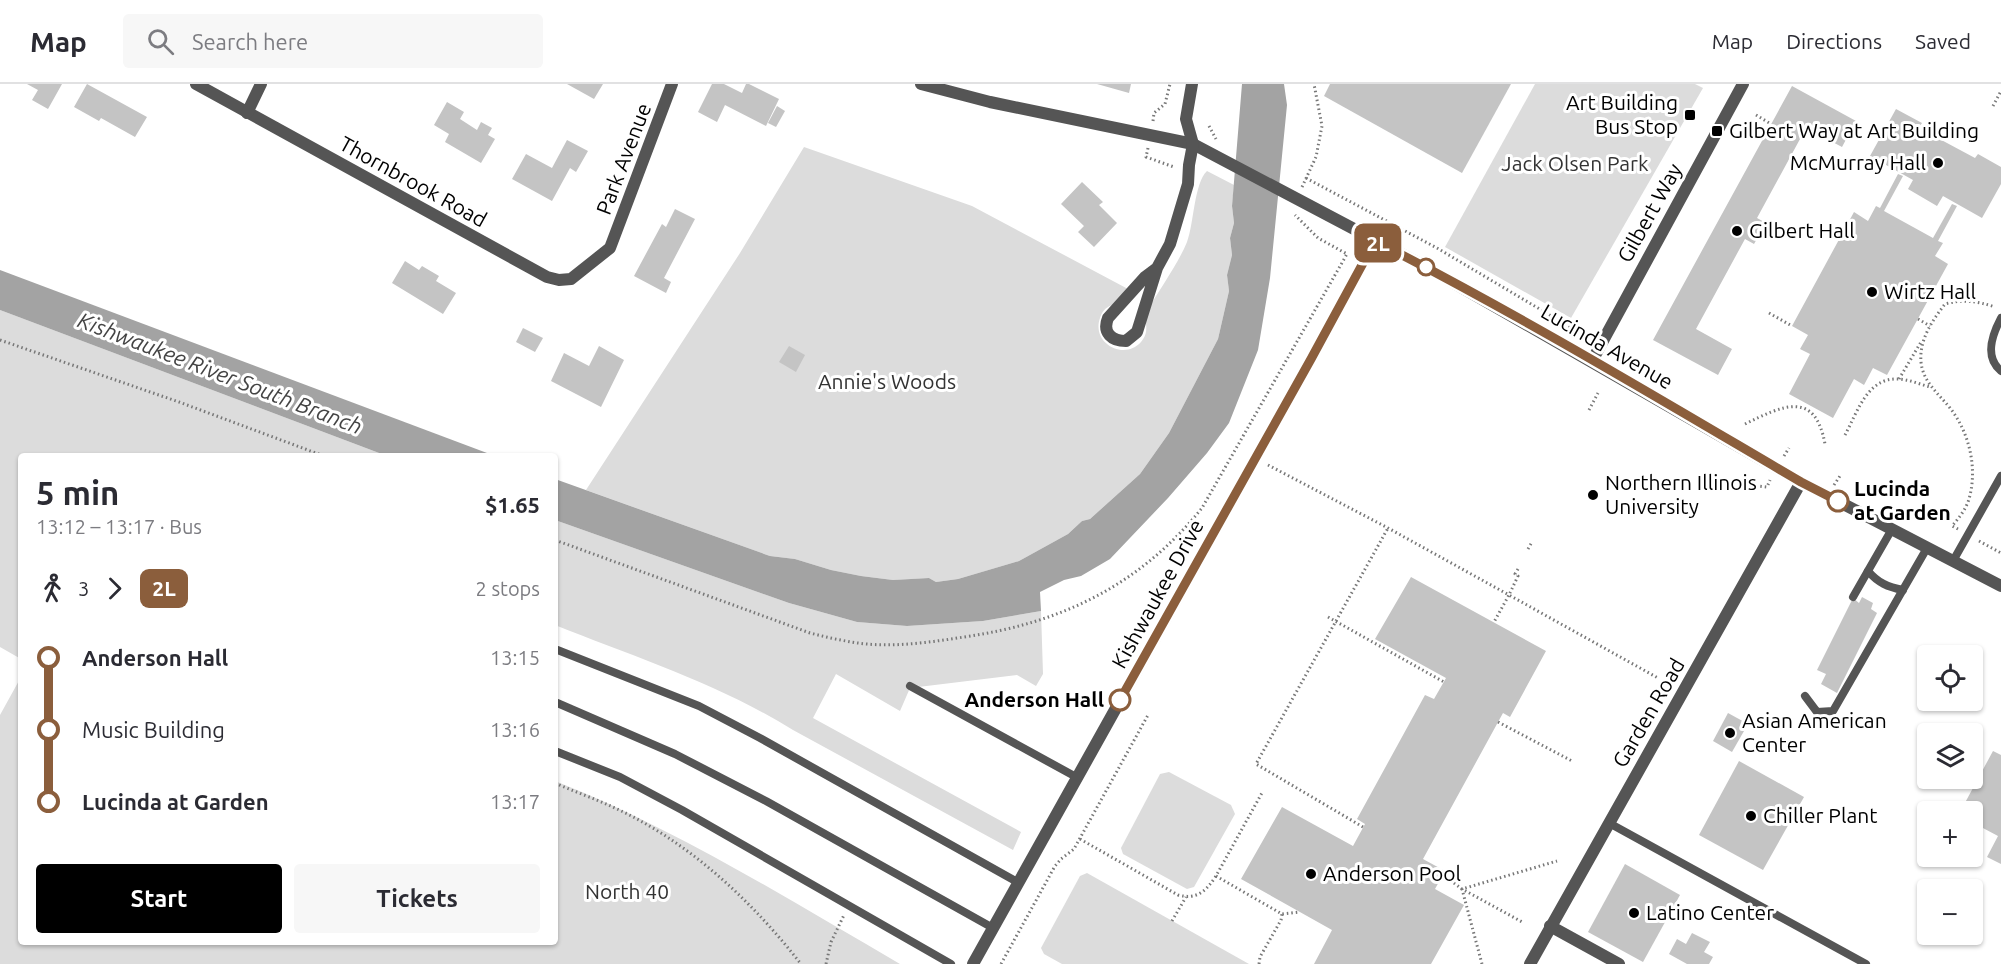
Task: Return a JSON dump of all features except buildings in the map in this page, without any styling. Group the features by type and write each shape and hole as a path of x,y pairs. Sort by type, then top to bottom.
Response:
{"street":[{"name":"Thornbrook Road","path":"196,84 547,277 559,280 572,279 610,248"},
{"path":"247,113 261,84"},
{"name":"Park Avenue","path":"610,248 672,84"},
{"name":"Lucinda Avenue","path":"921,84 990,102 1193,144 1426,267 1801,482 2001,586"},
{"path":"1157,268 1108,318 1105,325 1108,334 1113,339 1126,341 1137,332 1157,268 1170,244 1179,218 1188,184 1193,144 1186,119 1192,84"},
{"name":"Gilbert Way","path":"1592,361 1743,84"},
{"name":"Kishwaukee Drive","path":"973,964 1256,459 1375,241"},
{"name":"Garden Road","path":"1530,964 1801,482"},
{"path":"1550,926 1619,964"}],"lane":[{"path":"2001,318 1995,329 1991,351 1992,361 2001,371"},
{"path":"1953,561 2001,476"},
{"path":"1853,597 1892,529"},
{"path":"1805,696 1817,712 1833,711 1927,548"},
{"path":"1868,571 1875,580 1888,587 1904,590"},
{"path":"558,651 699,706 1019,883"},
{"path":"910,686 1078,778"},
{"path":"558,703 675,754 766,801 993,928"},
{"path":"558,752 620,777 682,810 951,964"},
{"path":"1609,823 1866,964"}],"path":[{"path":"558,541 810,633 848,642 883,645 919,643 1012,629 1087,602 1127,579 1152,560 1202,508 1347,254 1317,238 1293,213 1294,198 1316,157 1322,126 1314,84"},
{"path":"1993,106 2001,91"},
{"path":"1756,115 1771,123"},
{"path":"1306,178 1437,248 1585,336"},
{"path":"1899,379 1945,304 1977,301 1995,307"},
{"path":"1769,313 1791,326"},
{"path":"1918,319 1930,326"},
{"path":"0,340 179,402 316,453"},
{"path":"1922,341 1921,362 1924,378 1960,422 1970,453 1972,475 1969,500 1962,514 1952,526"},
{"path":"1845,435 1871,389 1883,381 1899,379 1932,387"},
{"path":"1588,410 1598,393"},
{"path":"1745,424 1775,410 1795,406 1809,411 1819,420 1825,444"},
{"path":"1809,411 1811,406"},
{"path":"1256,459 1388,528 1658,678"},
{"path":"1720,482 1767,487"},
{"path":"1363,827 1256,764 1388,528"},
{"path":"1528,549 1532,542"},
{"path":"1987,546 2001,553"},
{"path":"1494,622 1518,579 1515,574 1518,569"},
{"path":"1328,617 1443,682"},
{"path":"1001,964 1055,866 1074,849 1080,839 1148,715"},
{"path":"1498,722 1572,761"},
{"path":"558,784 636,819 715,873 751,906 801,964"},
{"path":"1080,839 1178,895 1186,897 1199,895 1208,889 1263,791"},
{"path":"1462,889 1557,861"},
{"path":"1443,875 1462,889 1524,922"},
{"path":"1216,876 1282,914 1300,912"},
{"path":"1462,889 1482,964"},
{"path":"1172,921 1186,897"},
{"path":"826,964 831,942 849,906"},
{"path":"1259,964 1260,957 1281,920 1282,914"}],"green space":[{"name":"Jack Olsen Park","path":"1535,84 1695,84 1703,88 1571,318 1445,247"},
{"name":"Annie's Woods","path":"804,147 972,206 1128,289 1121,299 1104,310 1098,327 1105,342 1118,349 1126,350 1134,347 1144,338 1147,311 1187,242 1199,185 1203,177 1207,171 1234,185 1232,206 1234,223 1230,238 1232,255 1227,275 1229,291 1218,339 1169,433 1140,474 1090,519 1082,521 1068,534 1019,561 958,579 936,582 929,578 893,580 861,576 795,559 770,556 586,490 740,253"},
{"path":"0,310 379,453 18,453 18,657 0,647"},
{"path":"558,521 789,603 857,622 907,626 983,621 1041,611 1043,674 1036,686 1017,675 910,688 900,711 836,674 813,718 1021,832 1013,850 765,714 676,672 558,626"},
{"name":"North 40","path":"18,682 18,945 558,945 558,782 688,843 774,890 900,964 0,964 0,715"},
{"path":"1169,772 1231,805 1235,814 1194,887 1187,889 1123,854 1121,848 1160,774"},
{"path":"1087,873 1249,964 1062,964 1044,954 1041,948 1080,876"}],"water":[{"path":"1242,84 1284,84 1287,105 1270,278 1258,350 1229,423 1207,453 1168,498 1110,559 1081,576 1064,580 1040,592 1041,611 983,621 907,626 857,622 789,603 558,521 558,480 770,556 795,559 861,576 893,580 929,578 936,582 958,579 1019,561 1068,534 1082,521 1090,519 1140,474 1169,433 1218,339 1229,291 1227,275 1232,255 1230,238 1234,223 1232,206"},
{"name":"Kishwaukee River South Branch","path":"0,270 487,453 379,453 0,310"}],"bus line":[{"name":"2L","path":"1120,700 1375,241 1517,318 1801,482 1838,501"}],"place":[{"name":"Art Building Bus Stop","path":"1690,115"},
{"name":"Gilbert Way at Art Building","path":"1717,131"},
{"name":"McMurray Hall","path":"1938,163"},
{"name":"Gilbert Hall","path":"1737,231"},
{"name":"Wirtz Hall","path":"1872,292"},
{"name":"Northern Illinois University","path":"1593,495"},
{"name":"Lucinda at Garden","path":"1838,501"},
{"name":"Anderson Hall","path":"1120,700"},
{"name":"Asian American Center","path":"1730,733"},
{"name":"Chiller Plant","path":"1751,816"},
{"name":"Anderson Pool","path":"1311,874"},
{"name":"Latino Center","path":"1634,913"}]}
